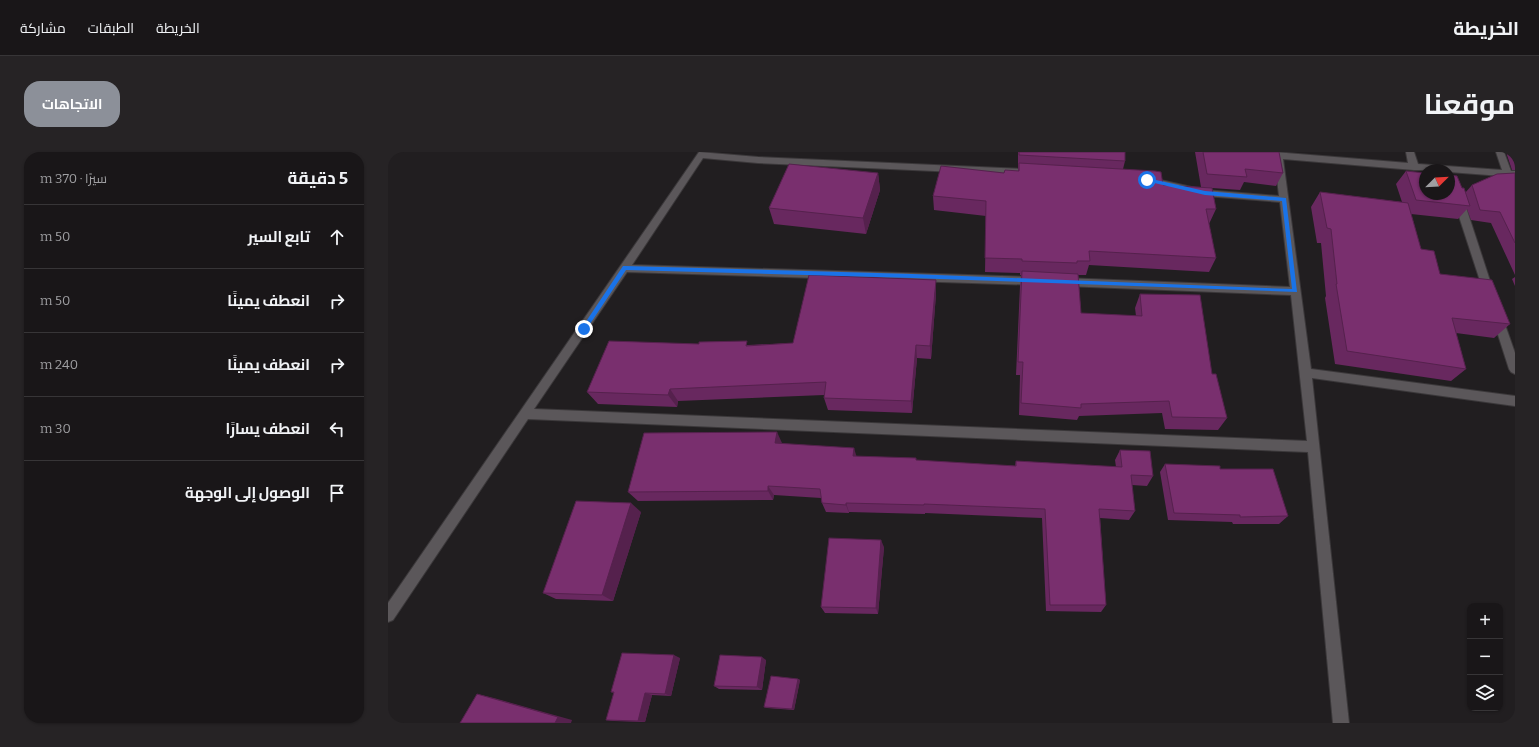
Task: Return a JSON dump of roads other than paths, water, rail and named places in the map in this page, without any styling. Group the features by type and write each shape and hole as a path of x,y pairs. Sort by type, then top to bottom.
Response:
{"street":[{"path":"1410,152 1414,167"},
{"path":"1455,175 1512,174 1500,152"},
{"path":"388,614 702,154 758,160 1028,172"},
{"path":"1341,723 1306,373 1278,154 1419,168"},
{"path":"1139,179 1164,183 1205,193 1284,199"},
{"path":"1455,190 1515,369"},
{"path":"625,268 904,276 1295,291"},
{"path":"1306,373 1515,400"},
{"path":"525,414 1314,447"}]}
